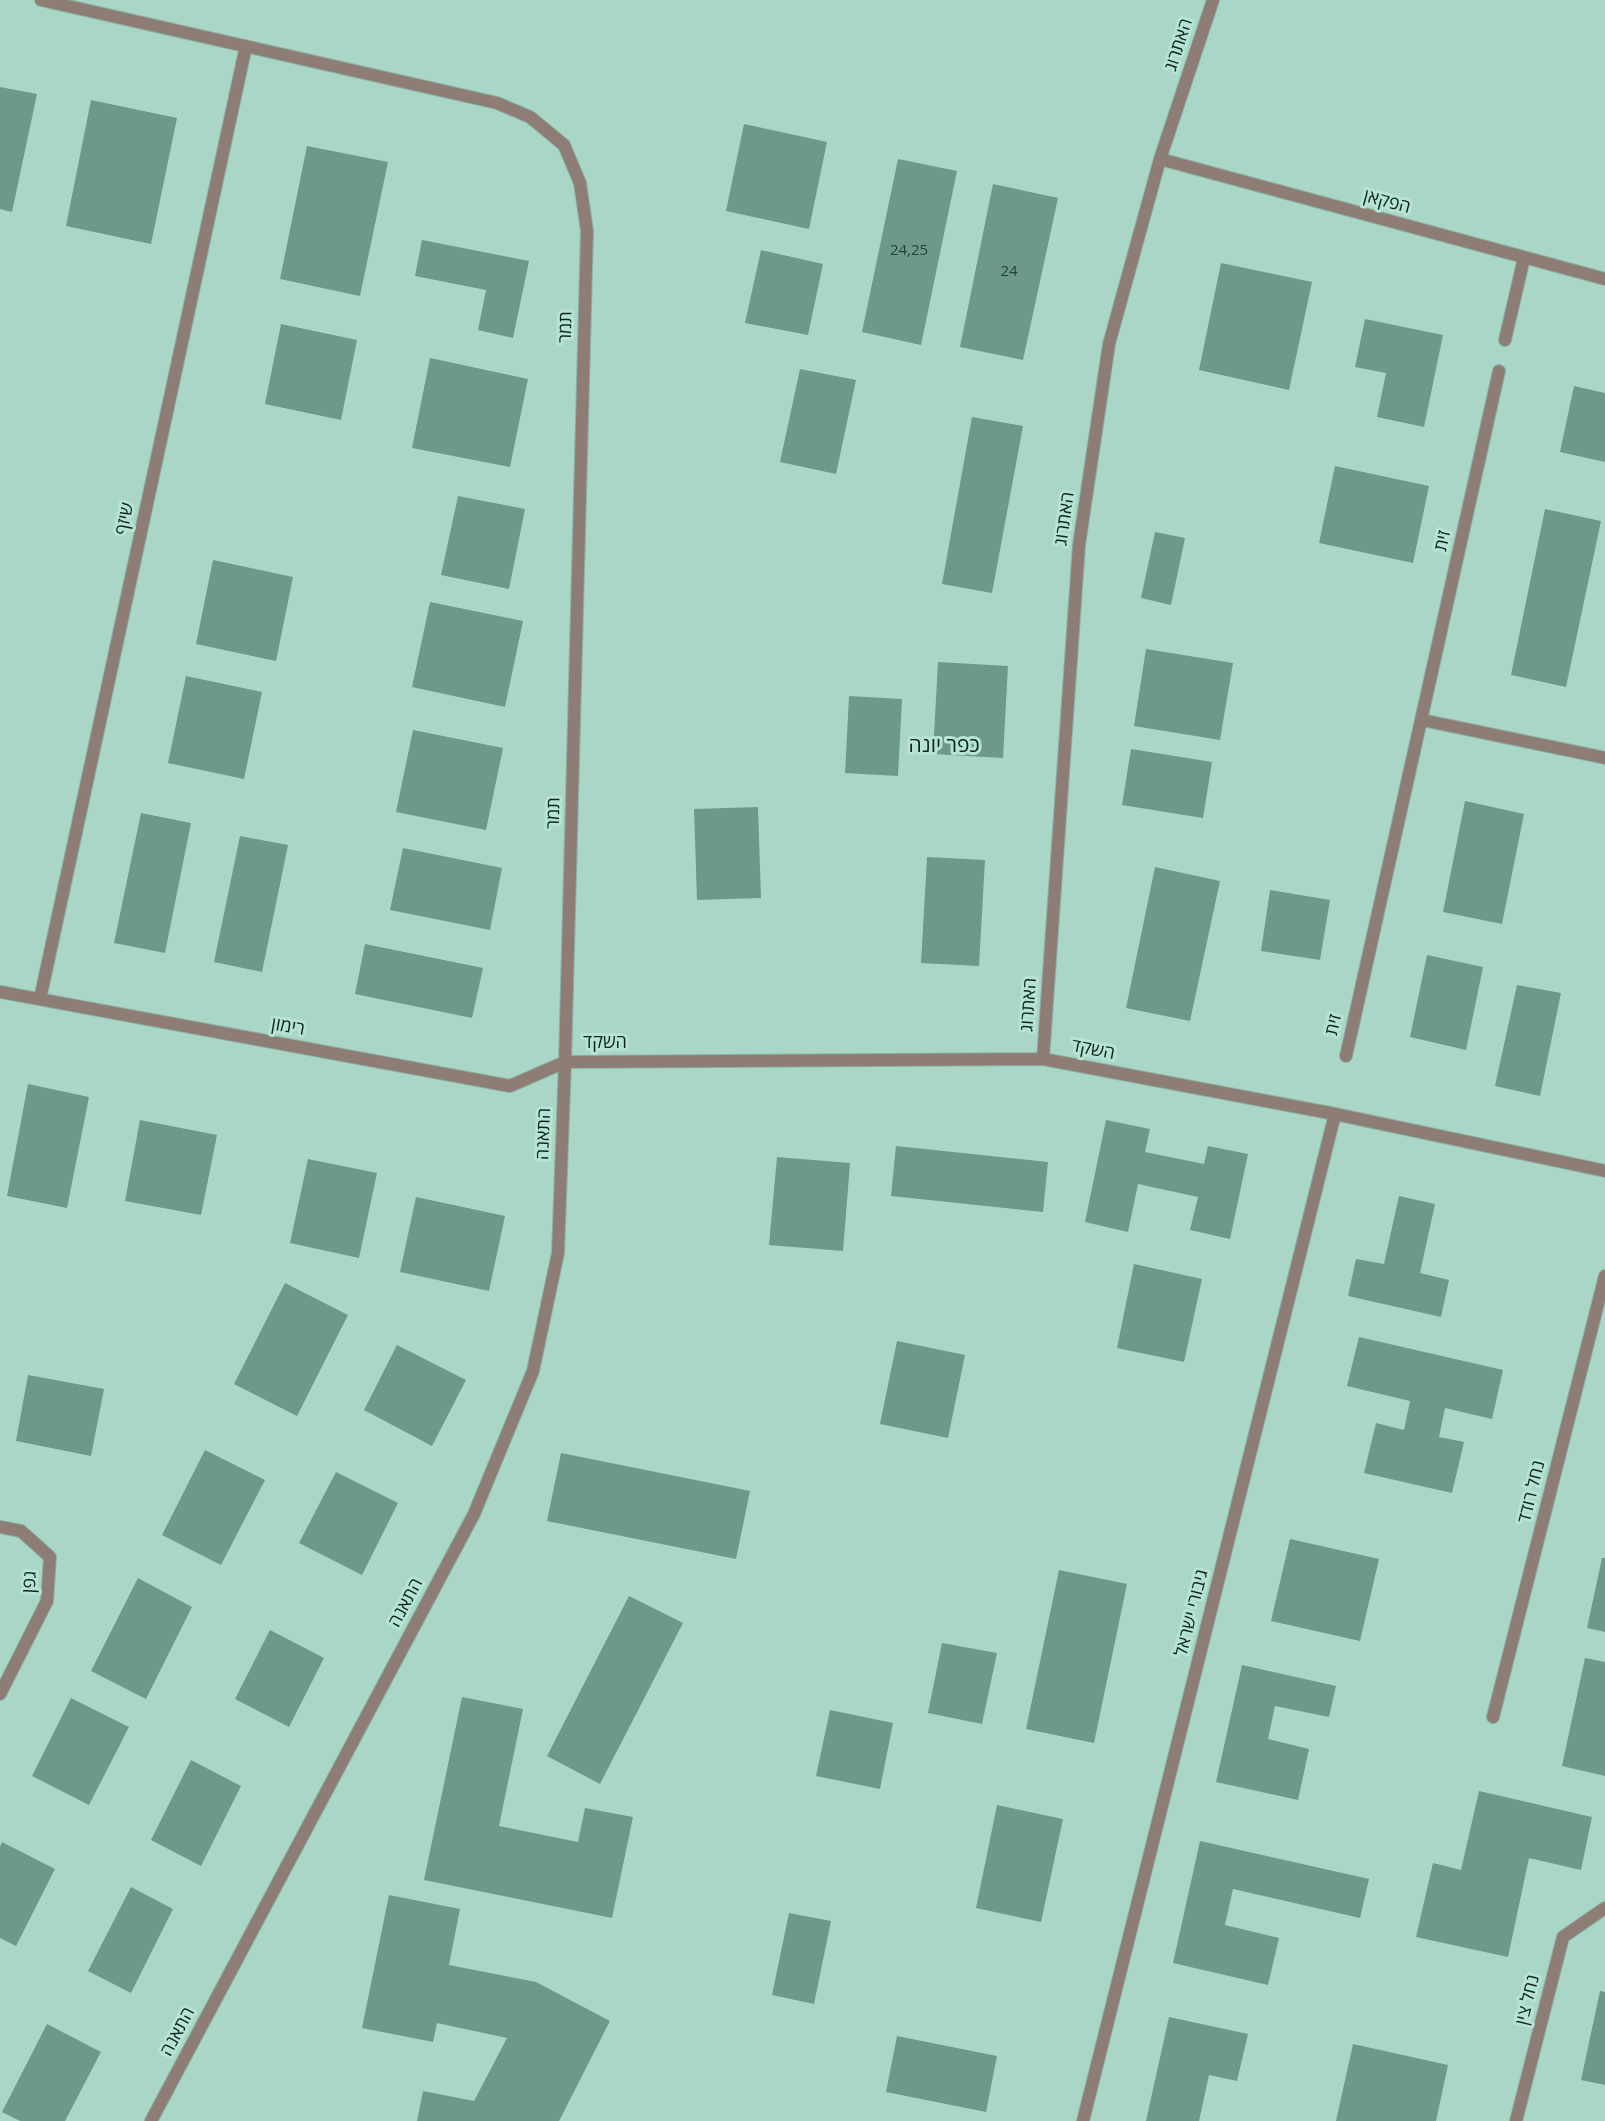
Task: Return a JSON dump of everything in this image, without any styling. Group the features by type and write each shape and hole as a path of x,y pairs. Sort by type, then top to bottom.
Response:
{"street":[{"name":"תמר","path":"41,0 497,102 530,117 564,146 580,183 587,231 565,1062"},
{"name":"האתרוג","path":"1043,1059 1079,545 1109,344 1160,159 1213,0"},
{"name":"שיזף","path":"40,999 246,46"},
{"name":"הפקאן","path":"1160,159 1605,279"},
{"path":"1506,340 1524,258"},
{"name":"זית","path":"1346,1056 1499,371"},
{"path":"1422,720 1605,758"},
{"name":"רימון","path":"0,992 510,1086 565,1062"},
{"name":"השקד","path":"565,1062 1043,1059 1335,1114 1605,1171"},
{"name":"התאנה","path":"151,2121 474,1514 532,1371 558,1253 565,1062"},
{"name":"גיבורי ישראל","path":"1083,2121 1335,1114"},
{"name":"נחל רודד","path":"1493,1717 1605,1276"},
{"name":"גפן","path":"0,1527 21,1531 50,1557 47,1601 0,1694"},
{"name":"נחל צין","path":"1516,2121 1563,1937 1605,1908"}],"building":[{"path":"0,87 37,94 12,212 0,209"},
{"path":"91,100 177,118 151,244 66,226"},
{"path":"744,124 827,142 809,229 726,211"},
{"path":"307,146 388,162 360,296 280,279"},
{"path":"898,159 957,171 921,345 862,332"},
{"path":"993,184 1058,198 1023,360 960,347"},
{"path":"422,240 529,261 513,338 478,330 486,290 415,276"},
{"path":"761,250 823,264 808,335 745,323"},
{"path":"1221,263 1312,282 1289,390 1199,370"},
{"path":"1365,319 1443,335 1424,427 1377,417 1386,373 1355,367"},
{"path":"281,324 357,340 341,420 265,404"},
{"path":"430,358 528,379 510,467 412,448"},
{"path":"800,369 856,380 836,474 780,462"},
{"path":"1574,386 1605,393 1605,462 1560,452"},
{"path":"972,417 1023,426 992,593 942,584"},
{"path":"1335,466 1429,486 1413,563 1319,543"},
{"path":"458,496 525,509 509,589 441,575"},
{"path":"1545,509 1601,521 1566,687 1511,675"},
{"path":"1155,532 1185,538 1171,605 1141,598"},
{"path":"213,560 293,577 276,661 196,644"},
{"path":"430,602 523,621 505,707 412,687"},
{"path":"1146,649 1233,663 1220,740 1134,726"},
{"path":"938,662 1008,666 1003,758 933,754"},
{"path":"186,676 262,692 244,779 168,763"},
{"path":"849,696 902,699 898,776 845,773"},
{"path":"413,730 503,748 486,830 396,812"},
{"path":"1131,749 1212,762 1203,818 1122,805"},
{"path":"1465,801 1524,814 1502,924 1443,912"},
{"path":"758,807 761,898 697,900 694,809"},
{"path":"141,813 191,823 165,953 114,943"},
{"path":"240,836 288,845 262,972 214,962"},
{"path":"403,848 502,868 490,930 390,910"},
{"path":"927,857 985,860 979,966 921,963"},
{"path":"1155,867 1220,881 1190,1021 1126,1008"},
{"path":"1270,890 1330,900 1320,960 1261,951"},
{"path":"365,944 483,968 472,1018 355,994"},
{"path":"1427,955 1483,967 1466,1050 1410,1037"},
{"path":"1517,985 1561,993 1540,1096 1495,1086"},
{"path":"28,1084 89,1097 67,1208 7,1196"},
{"path":"140,1120 217,1135 201,1215 125,1201"},
{"path":"1106,1120 1150,1129 1145,1152 1204,1164 1208,1146 1248,1154 1230,1239 1190,1230 1198,1197 1138,1184 1128,1232 1085,1222"},
{"path":"896,1146 1048,1162 1043,1212 891,1196"},
{"path":"777,1157 850,1163 843,1251 769,1245"},
{"path":"308,1159 377,1173 359,1258 290,1243"},
{"path":"1399,1196 1435,1204 1420,1273 1449,1280 1441,1317 1348,1296 1356,1259 1384,1264"},
{"path":"416,1197 505,1216 489,1291 400,1272"},
{"path":"1134,1264 1202,1279 1184,1362 1117,1348"},
{"path":"285,1283 348,1315 297,1416 234,1384"},
{"path":"1359,1337 1503,1370 1492,1419 1445,1408 1439,1437 1464,1442 1452,1493 1364,1473 1376,1423 1404,1430 1410,1401 1347,1386"},
{"path":"897,1341 965,1355 948,1438 880,1424"},
{"path":"397,1345 466,1380 432,1446 364,1410"},
{"path":"28,1375 104,1389 91,1456 16,1441"},
{"path":"205,1450 265,1480 221,1565 162,1535"},
{"path":"561,1453 750,1491 736,1559 547,1521"},
{"path":"336,1472 398,1503 362,1575 299,1543"},
{"path":"1290,1539 1379,1559 1360,1641 1271,1621"},
{"path":"1602,1558 1605,1558 1605,1632 1587,1628"},
{"path":"1059,1570 1127,1584 1094,1743 1026,1729"},
{"path":"138,1578 192,1607 146,1699 91,1671"},
{"path":"629,1596 683,1623 600,1784 547,1756"},
{"path":"270,1630 324,1658 289,1727 235,1699"},
{"path":"942,1643 997,1653 982,1724 928,1713"},
{"path":"1585,1658 1605,1662 1605,1776 1562,1766"},
{"path":"1242,1665 1336,1686 1329,1717 1275,1706 1268,1739 1309,1749 1298,1800 1216,1782"},
{"path":"462,1697 523,1709 499,1826 578,1842 585,1808 633,1817 612,1918 424,1880"},
{"path":"71,1698 129,1727 89,1805 32,1776"},
{"path":"830,1710 893,1723 880,1789 816,1776"},
{"path":"191,1760 241,1786 201,1866 151,1840"},
{"path":"1479,1791 1592,1817 1581,1870 1529,1858 1508,1957 1416,1937 1433,1863 1461,1870"},
{"path":"997,1805 1063,1819 1041,1922 976,1908"},
{"path":"1200,1841 1369,1879 1360,1918 1233,1889 1225,1925 1279,1938 1268,1985 1173,1963"},
{"path":"2,1842 55,1869 16,1946 0,1938 0,1847"},
{"path":"131,1887 173,1909 131,1993 88,1971"},
{"path":"389,1895 460,1909 449,1965 536,1982 610,2021 559,2121 417,2121 423,2091 474,2101 507,2038 437,2023 433,2042 362,2028"},
{"path":"789,1913 831,1921 814,2004 772,1995"},
{"path":"1600,1991 1605,1992 1605,2085 1581,2080"},
{"path":"1169,2017 1248,2034 1237,2081 1209,2075 1199,2121 1146,2121"},
{"path":"47,2024 101,2052 65,2121 20,2121 2,2112"},
{"path":"897,2036 997,2056 986,2112 886,2092"},
{"path":"1353,2044 1448,2065 1436,2121 1336,2121"}],"district":[{"name":"כפר יונה","path":"944,746"}]}
